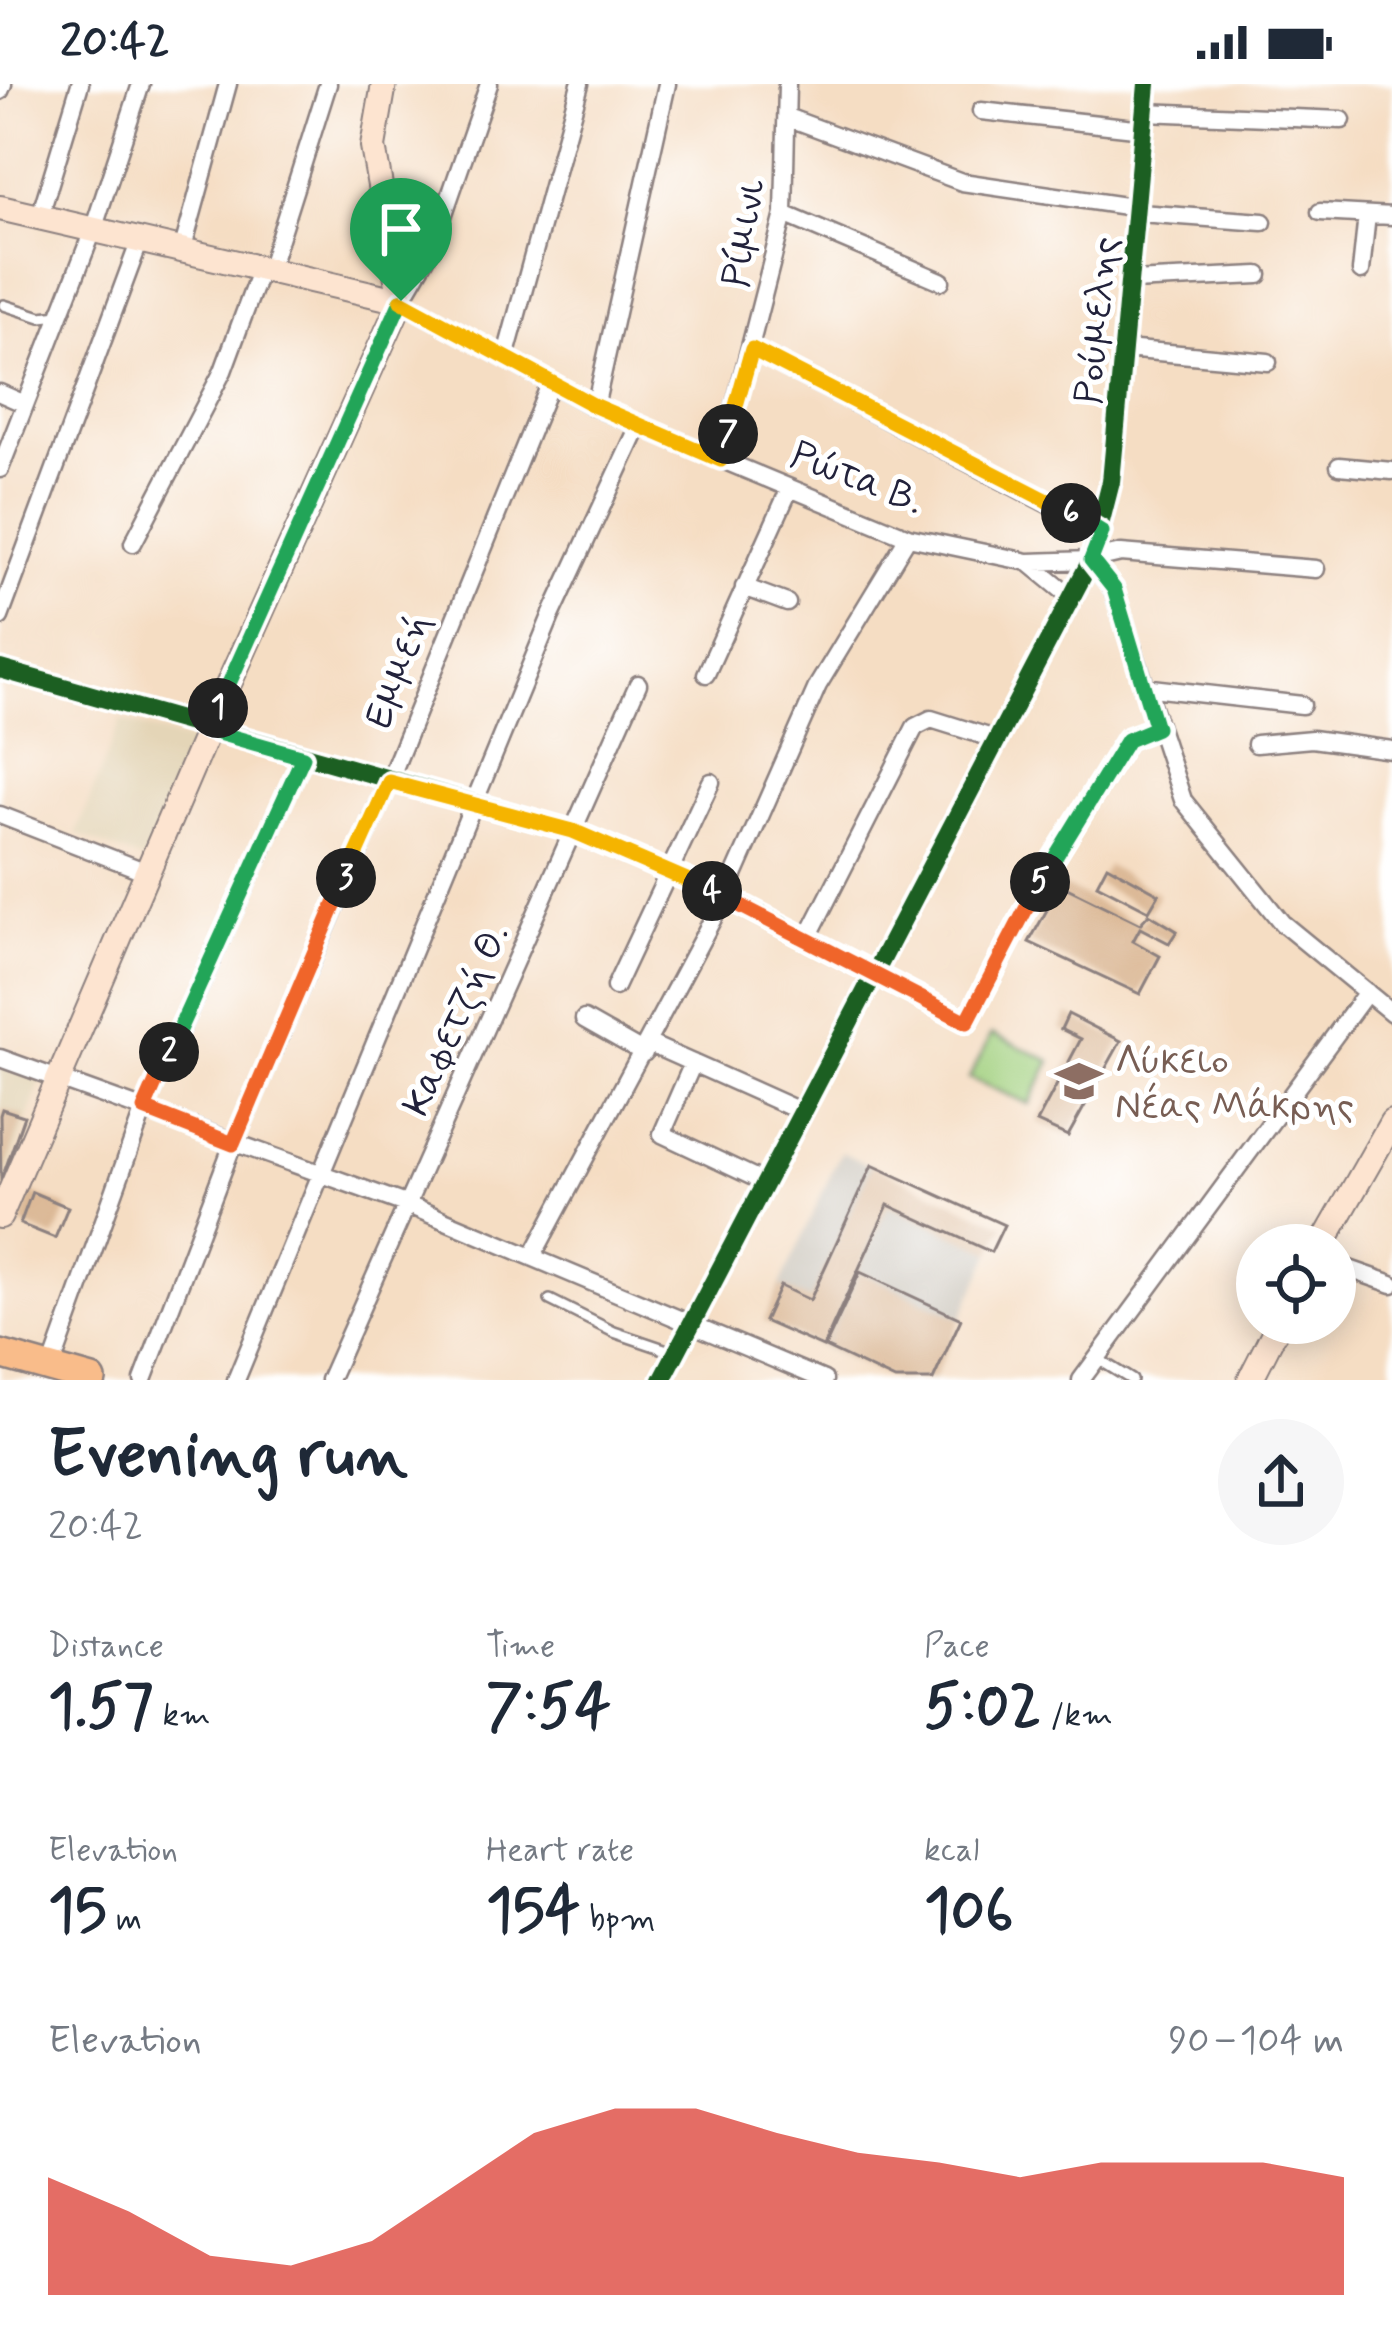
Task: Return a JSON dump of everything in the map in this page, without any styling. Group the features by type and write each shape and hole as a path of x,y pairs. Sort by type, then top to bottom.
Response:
{"main road":[{"path":"0,1354 92,1380"},
{"path":"0,1373 24,1380"}],"street":[{"path":"40,219 80,84"},
{"path":"0,469 92,233 141,84"},
{"path":"182,251 228,84"},
{"path":"133,543 223,371 265,269 328,84"},
{"path":"384,84 374,146 401,301"},
{"path":"0,1216 208,730 401,301 432,248 489,84"},
{"path":"505,358 580,84"},
{"path":"595,406 667,84"},
{"name":"Ρίμινι","path":"721,460 784,214 787,84"},
{"name":"Ρούμελης","path":"662,1380 877,978 995,740 1073,599 1102,532 1132,281 1147,84"},
{"path":"981,111 1145,120 1342,120"},
{"path":"787,117 962,182 1139,210 1262,222"},
{"name":"Ρώτα Β.","path":"0,208 401,301 550,384 639,427 908,537 1028,562 1091,560 1121,553 1316,569"},
{"path":"1320,212 1392,216"},
{"path":"784,214 941,281"},
{"path":"1361,271 1367,215"},
{"path":"0,617 139,242"},
{"path":"1132,281 1259,274"},
{"path":"752,349 1102,532"},
{"path":"1125,349 1268,362"},
{"name":"Εμμεή","path":"143,1380 233,1144 389,782 550,384"},
{"path":"0,393 25,404"},
{"path":"236,1380 550,616 639,427"},
{"path":"1339,466 1392,471"},
{"path":"706,674 788,490"},
{"path":"532,1257 724,896 818,685 908,537"},
{"path":"1091,560 1114,589 1174,782 1203,829 1282,923 1392,1013"},
{"path":"1028,562 1073,599"},
{"path":"744,587 787,603"},
{"path":"0,670 472,807 573,831 724,896 960,1022 974,1018 1013,931 1127,740 1156,728"},
{"name":"Καφετζή Θ.","path":"329,1380 638,684"},
{"path":"1143,687 1302,705"},
{"path":"806,940 915,727 932,719 995,740"},
{"path":"1256,744 1312,740 1392,751"},
{"path":"50,1368 144,1109 303,757"},
{"path":"615,987 711,782"},
{"path":"0,815 149,873"},
{"path":"1081,1380 1367,992"},
{"path":"584,1019 802,1112"},
{"path":"0,1058 408,1205 695,1323 803,1376 824,1380"},
{"path":"693,1063 662,1134 764,1182"},
{"path":"1334,1224 1392,1122"},
{"path":"1356,1271 1392,1284"},
{"path":"1250,1380 1269,1344"}],"lane":[{"path":"4,305 40,317 59,315"},
{"path":"550,1300 614,1332 676,1353"},
{"path":"1098,1359 1132,1380"}],"shaded area":[{"path":"121,720 192,742 142,860 76,834"},
{"path":"0,1067 41,1080 0,1194"},
{"path":"841,1152 1004,1225 933,1380 895,1380 764,1321"}],"green space":[{"path":"992,1034 1051,1061 1029,1104 969,1078"}],"building":[{"path":"1107,865 1159,894 1149,911 1097,884"},
{"path":"1061,885 1140,924 1149,914 1177,931 1169,943 1140,928 1133,941 1160,956 1140,994 1029,942"},
{"name":"Λύκειο Νέας Μάκρης","path":"1068,1014 1121,1041 1068,1136 1037,1122 1081,1039 1061,1029"},
{"path":"2,1109 24,1116 1,1181 0,1115"},
{"path":"872,1165 1004,1225 991,1252 888,1205 823,1347 764,1321 780,1286 810,1300"},
{"path":"32,1192 68,1207 55,1238 20,1224"},
{"path":"860,1272 961,1319 933,1380 895,1380 825,1347"}],"cycle path":[{"path":"662,1380 1091,560 1111,482 1147,84"},
{"path":"0,669 573,831 725,896 967,1022 1050,864 1127,739 1156,728"}],"place":[{"name":"Λύκειο Νέας Μάκρης","path":"1079,1081"}],"route":[{"path":"401,301 550,384 721,460 752,349 1102,532 1091,560 1114,589 1156,728 1127,740 1013,931 974,1018 960,1022 724,896 573,831 389,782 233,1144 144,1109 303,757 208,730 401,301"}]}
